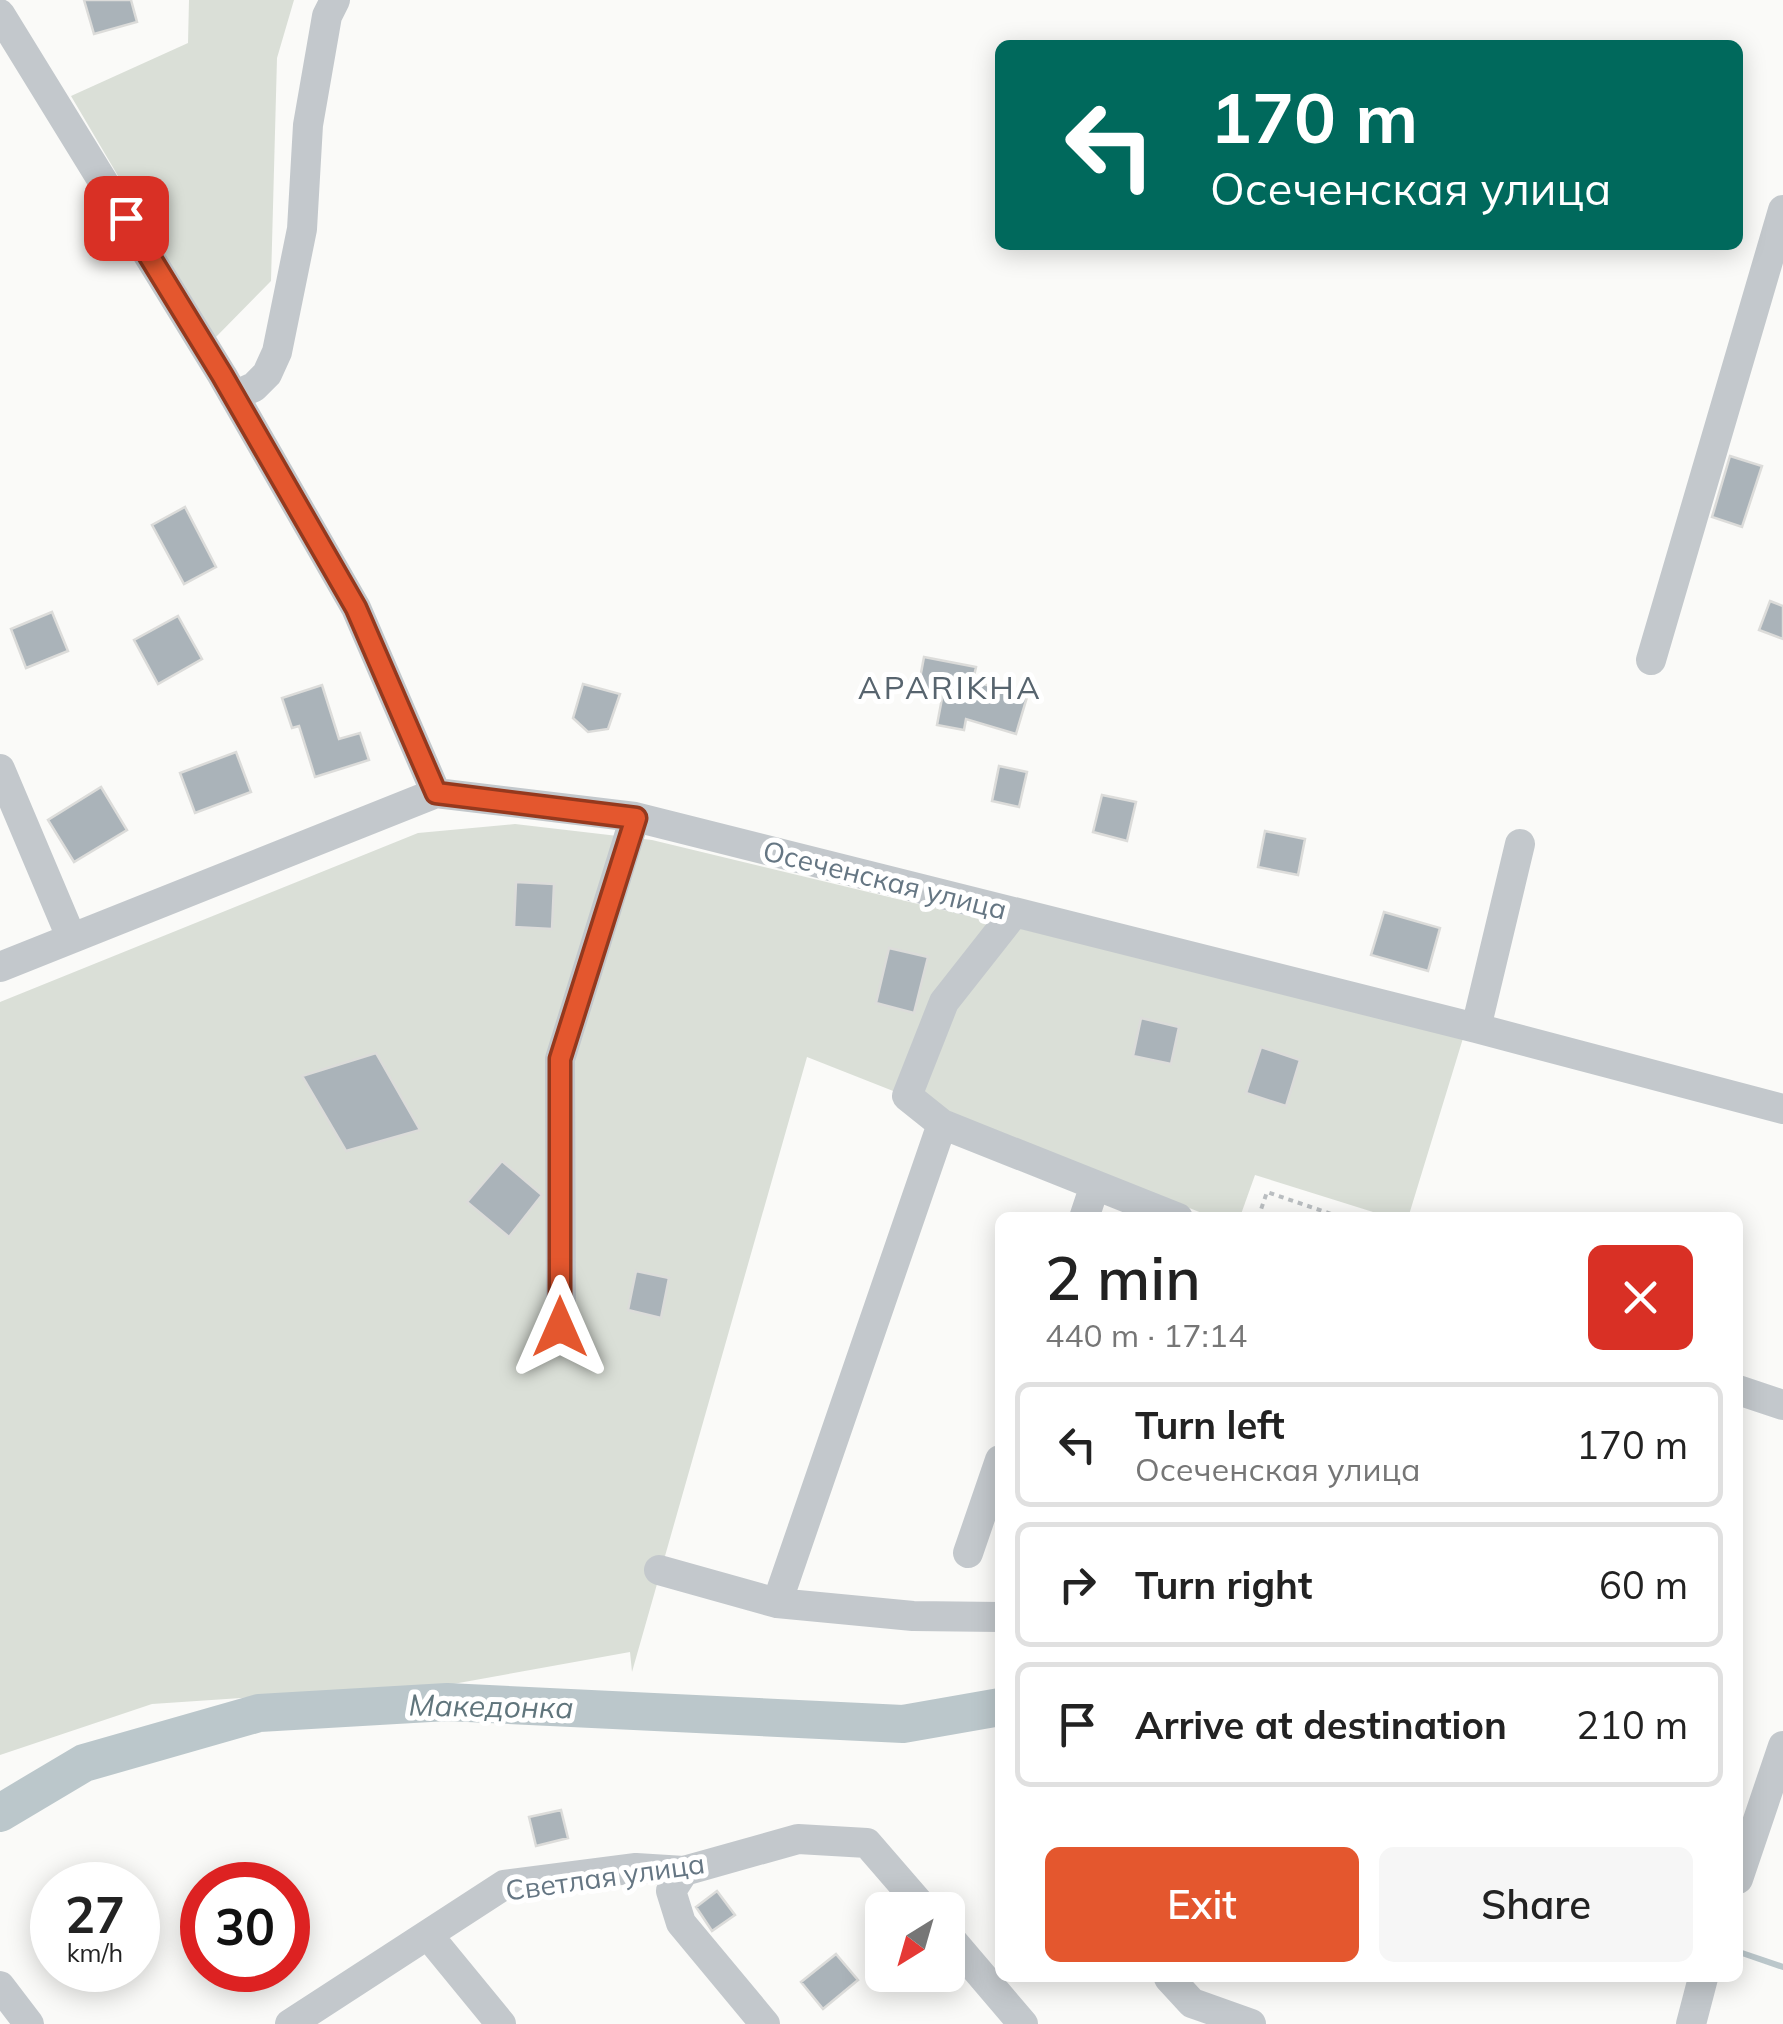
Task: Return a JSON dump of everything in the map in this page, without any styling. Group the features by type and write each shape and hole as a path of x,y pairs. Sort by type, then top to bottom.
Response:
{"street":[{"path":"234,396 254,387 267,374 278,352 302,228 308,125 327,16 335,0"},
{"path":"3,26 234,396 356,608 436,793"},
{"path":"1651,660 1783,210"},
{"path":"0,769 71,937"},
{"name":"Осеченская улица","path":"0,967 436,793 636,818 1476,1028 1783,1109"},
{"path":"560,1327 560,1059 636,818"},
{"path":"1476,1028 1520,844"},
{"path":"1014,912 944,1002 907,1096 942,1124 1163,1212"},
{"path":"777,1603 942,1124"},
{"path":"1086,1212 1095,1185"},
{"path":"1743,1392 1783,1404"},
{"path":"968,1553 995,1475"},
{"path":"659,1570 777,1603 914,1616 995,1617"},
{"path":"1743,1863 1783,1746"},
{"name":"Светлая улица","path":"290,2024 504,1885 636,1868 684,1872 798,1840 867,1842 910,1892"},
{"path":"684,1872 671,1892 681,1924 764,2024"},
{"path":"428,1935 501,2024"},
{"path":"965,1956 1022,2024"},
{"path":"1172,1982 1192,2003 1251,2024"},
{"path":"1691,2024 1703,1982"},
{"path":"0,1986 29,2024"}],"path":[{"path":"1260,1212 1267,1192 1325,1212"}],"shaded area":[{"path":"189,0 294,0 277,58 271,281 214,339 71,96 188,43"},
{"path":"515,824 652,840 1464,1035 1410,1212 1373,1212 1255,1175 1242,1212 1199,1212 807,1057 632,1672 630,1652 453,1684 152,1704 0,1755 0,1002 418,833"}],"building":[{"path":"84,0 131,0 137,22 94,34"},
{"path":"1730,456 1762,466 1742,527 1712,517"},
{"path":"185,507 216,567 184,584 152,525"},
{"path":"1770,601 1783,606 1783,639 1759,630"},
{"path":"52,612 68,651 26,668 11,629"},
{"path":"178,616 202,659 158,684 134,640"},
{"path":"924,657 976,667 973,681 1027,697 1016,734 966,719 964,730 937,725 943,693 918,689"},
{"path":"583,684 620,694 608,729 588,732 573,718"},
{"path":"322,685 339,739 360,733 369,760 315,777 299,726 292,728 282,698"},
{"path":"236,752 251,792 195,813 180,773"},
{"path":"999,766 1027,772 1019,807 992,801"},
{"path":"101,787 127,830 74,862 48,820"},
{"path":"1102,795 1136,802 1127,841 1093,832"},
{"path":"1265,831 1305,839 1298,875 1258,867"},
{"path":"516,882 554,884 552,929 514,927"},
{"path":"1384,912 1440,928 1428,971 1371,955"},
{"path":"889,948 928,957 914,1013 876,1003"},
{"path":"1141,1018 1179,1027 1171,1064 1133,1056"},
{"path":"1261,1047 1300,1060 1286,1106 1246,1093"},
{"path":"376,1053 420,1130 346,1151 302,1076"},
{"path":"502,1161 542,1195 509,1237 467,1202"},
{"path":"636,1271 669,1278 661,1318 628,1310"},
{"path":"561,1810 568,1838 536,1846 529,1817"},
{"path":"717,1891 735,1915 712,1931 696,1907"},
{"path":"836,1954 858,1980 823,2009 801,1982"}],"waterway":[{"name":"Македонка","path":"0,1813 84,1763 259,1713 447,1702 903,1724 995,1708"},
{"name":"Македонка","path":"1743,1953 1783,1967"}],"district":[{"name":"APARIKHA","path":"950,688"}],"route":[{"path":"126,218 356,608 436,793 636,818 560,1059 560,1327"}]}
